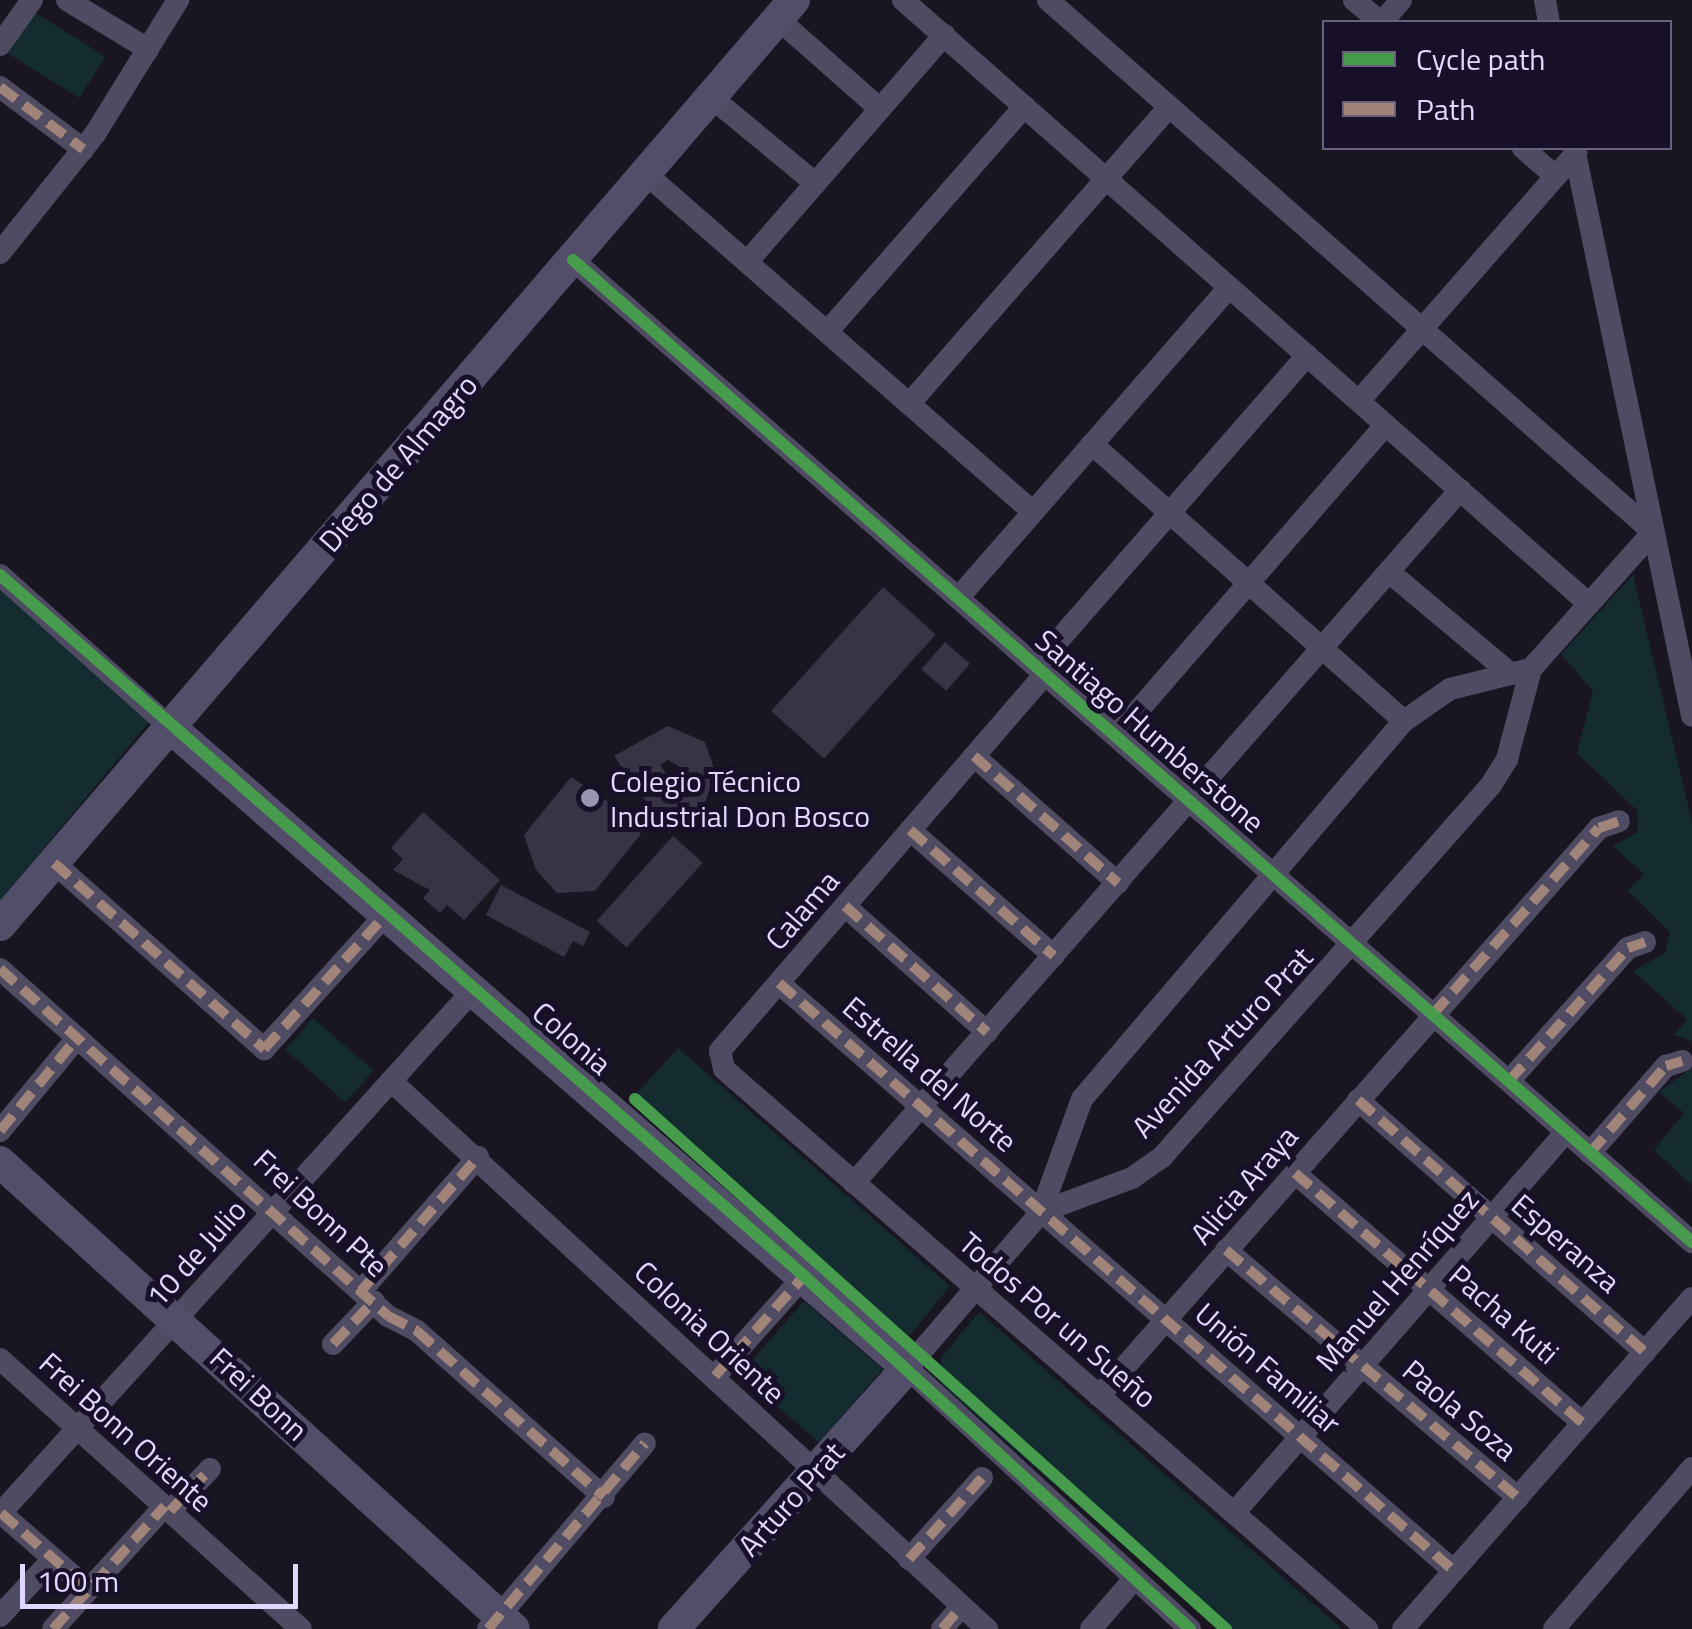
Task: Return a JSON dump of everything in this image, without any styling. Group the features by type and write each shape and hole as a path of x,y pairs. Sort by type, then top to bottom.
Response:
{"street":[{"path":"0,45 32,0"},
{"path":"66,0 148,48"},
{"path":"0,253 83,149 178,0"},
{"path":"903,0 1589,604"},
{"path":"1048,0 1653,532"},
{"path":"1354,0 1378,20"},
{"path":"1382,20 1401,0"},
{"path":"786,10 880,109"},
{"name":"Diego de Almagro","path":"0,925 786,10"},
{"path":"747,262 944,35"},
{"path":"0,87 83,149"},
{"path":"712,98 815,184"},
{"path":"827,332 1024,106"},
{"path":"909,404 1169,107"},
{"path":"1525,150 1555,176"},
{"path":"1359,401 1575,150"},
{"path":"1575,150 1692,716"},
{"path":"646,174 1033,512"},
{"name":"Santiago Humberstone","path":"573,260 1692,1242"},
{"path":"960,597 1229,286"},
{"name":"Calama","path":"720,1051 974,756 1170,513 1307,355"},
{"path":"1117,735 1386,425"},
{"path":"1092,444 1404,721"},
{"path":"854,1183 1460,490"},
{"name":"Avenida Arturo Prat","path":"906,1368 1041,1212 1082,1099 1404,721 1450,688 1520,671 1589,604 1653,532"},
{"path":"1389,572 1520,671"},
{"name":"Colonia","path":"0,575 804,1276 1190,1629"},
{"name":"Avenida Arturo Prat","path":"1041,1212 1132,1178 1162,1157 1353,943 1491,785 1507,758 1520,671"},
{"path":"974,756 1118,883"},
{"name":"Alicia Araya","path":"1099,1396 1599,828 1619,821"},
{"path":"910,830 1054,956"},
{"path":"54,863 264,1049 389,911"},
{"path":"844,906 987,1032"},
{"path":"1509,1081 1628,948 1645,942"},
{"name":"Frei Bonn Pte","path":"0,969 276,1209 367,1296 604,1497"},
{"name":"Estrella del Norte","path":"779,982 1041,1212"},
{"name":"10 de Julio","path":"0,1514 476,987"},
{"path":"0,1132 77,1038"},
{"name":"Todos Por un Sueño","path":"720,1051 724,1069 1367,1629"},
{"path":"1590,1153 1666,1066 1682,1061"},
{"name":"Colonia Oriente","path":"390,1081 478,1157 987,1629"},
{"name":"Esperanza","path":"1358,1100 1645,1352"},
{"name":"Manuel Henríquez","path":"1234,1513 1566,1132"},
{"path":"333,1344 478,1157"},
{"name":"Frei Bonn","path":"0,1162 176,1318 501,1625"},
{"name":"Pacha Kuti","path":"1295,1172 1584,1422"},
{"name":"Unión Familiar","path":"1041,1212 1454,1571"},
{"name":"Paola Soza","path":"1226,1250 1518,1498"},
{"path":"715,1376 804,1276"},
{"path":"1403,1629 1692,1298"},
{"name":"Frei Bonn Oriente","path":"0,1359 301,1629"},
{"name":"Arturo Prat","path":"674,1629 906,1368"},
{"path":"501,1625 646,1444"},
{"path":"54,1629 88,1589 210,1468"},
{"path":"1554,1629 1692,1468"},
{"path":"909,1559 982,1478"},
{"path":"0,1514 88,1589"},
{"path":"0,1616 54,1559"},
{"path":"1090,1629 1134,1580"},
{"path":"942,1629 962,1606"}],"green space":[{"path":"34,12 105,57 79,98 8,54"},
{"path":"1633,575 1692,822 1692,1041 1674,1035 1687,1019 1633,971 1665,953 1670,932 1628,891 1644,874 1613,846 1638,832 1637,810 1577,753 1593,691 1561,654"},
{"path":"0,587 149,722 0,901"},
{"path":"313,1018 373,1070 346,1102 285,1050"},
{"path":"678,1048 950,1286 911,1334 896,1343 630,1101"},
{"path":"1692,1068 1692,1185 1654,1150 1684,1113 1659,1092"},
{"path":"804,1301 882,1369 819,1442 740,1374"},
{"path":"979,1312 1342,1629 1218,1629 942,1385 941,1358"}],"building":[{"path":"883,587 936,635 824,759 771,711"},
{"path":"945,642 970,664 946,691 921,669"},
{"path":"668,726 705,742 715,771 706,800 669,833 614,756","holes":["668,760 682,768 673,783 660,765"]},
{"path":"571,777 628,815 641,834 595,891 557,893 536,870 524,835"},
{"path":"423,812 500,880 464,920 447,905 440,913 423,898 430,890 393,870 403,859 391,848"},
{"path":"673,836 703,863 626,947 597,921"},
{"path":"501,885 590,932 583,946 573,941 564,957 486,915"}],"marked path":[{"path":"0,87 83,149"},
{"path":"974,756 1118,883"},
{"path":"1433,1014 1599,828 1619,821"},
{"path":"910,830 1054,956"},
{"path":"54,863 264,1049 389,911"},
{"path":"845,906 987,1032"},
{"path":"1509,1081 1628,948 1645,942"},
{"path":"0,969 388,1316 417,1331 604,1497"},
{"path":"779,983 1454,1571"},
{"path":"0,1131 77,1038"},
{"path":"1590,1153 1666,1066 1682,1061"},
{"path":"1358,1100 1645,1352"},
{"path":"361,1291 478,1157"},
{"path":"1295,1173 1583,1423"},
{"path":"1226,1250 1518,1498"},
{"path":"715,1376 804,1276"},
{"path":"333,1344 374,1301"},
{"path":"488,1629 645,1443"},
{"path":"170,1511 210,1469"},
{"path":"909,1559 982,1478"},
{"path":"53,1629 165,1506"},
{"path":"1,1513 88,1589"},
{"path":"942,1629 962,1606"}],"cycle path":[{"path":"573,260 1692,1242"},
{"path":"0,575 804,1276 1190,1629"},
{"path":"635,1099 1226,1629"}],"place":[{"name":"Colegio Técnico Industrial Don Bosco","path":"590,798"}]}
